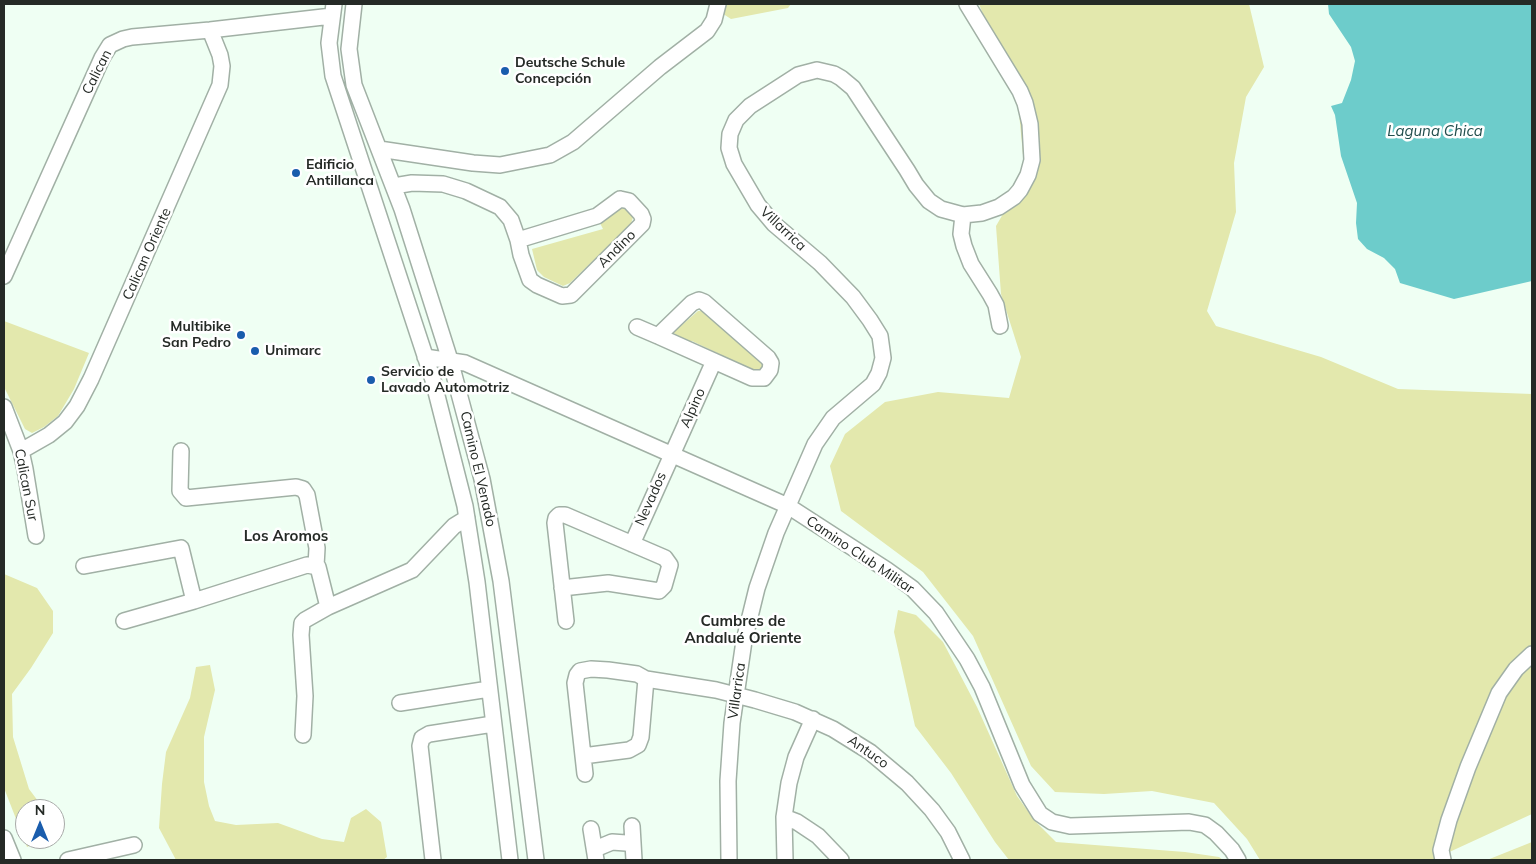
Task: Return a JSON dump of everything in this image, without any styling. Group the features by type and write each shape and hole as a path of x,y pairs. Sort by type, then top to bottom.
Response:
{"street":[{"name":"Camino El Venado","path":"354,4 349,43 351,73 358,96 394,186 450,360 477,455 501,581 536,860"},
{"path":"379,148 474,163 500,165 550,154 573,142 660,67 707,31 714,20 718,4"},
{"name":"Villarrica","path":"729,860 728,781 735,696 744,641 757,588 773,542 815,444 827,424 868,389 876,379 883,358 882,342 875,327 853,298 820,263 774,224 749,192 734,164 729,148 730,134 736,120 750,106 798,75 817,70 834,74 853,88 923,195 941,209 962,215 974,215 990,211 1014,197 1028,176 1032,160 1030,124 1026,103 1020,90 967,4"},
{"name":"Camino El Venado","path":"333,10 330,54 335,85 425,357 467,518 476,574 510,860"},
{"name":"Calican","path":"4,276 102,58 110,45 132,37 210,30 333,10"},
{"name":"Calican Oriente","path":"21,451 49,436 65,422 78,406 92,379 220,85 222,66 220,54 210,30"},
{"name":"Andino","path":"394,186 412,183 443,184 466,191 500,207 511,220 523,263 530,280 562,296 568,296 642,224 643,219 629,201 620,199 597,216 518,240"},
{"path":"962,215 961,234 964,246 971,264 996,306 1000,326"},
{"path":"637,327 756,379 764,378 770,372 771,368 768,358 704,302 699,300 692,303 658,336"},
{"name":"Camino Club Militar","path":"425,357 465,363 788,506 912,588 936,613 967,659 982,687 1022,785 1040,814 1052,822 1070,826 1189,822 1205,825 1216,833 1232,850 1238,860"},
{"name":"Alpino","path":"671,454 686,426 714,361"},
{"name":"Calican Sur","path":"4,407 21,451 30,491 36,536"},
{"path":"181,451 180,491 186,498 296,487 303,489 307,495 317,548 318,560 316,566"},
{"name":"Nevados","path":"632,544 671,454"},
{"name":"Nevados","path":"562,588 608,583 654,591 661,590 670,567 669,562 665,558 565,514 558,516 555,523 562,588 566,622"},
{"path":"303,735 306,696 300,627 305,620 328,607 412,570 449,531 467,518"},
{"path":"84,566 181,548 194,601"},
{"path":"124,622 307,565 316,566 320,572 328,607"},
{"path":"1443,860 1441,850 1449,820 1468,767 1499,693 1516,669 1532,654"},
{"name":"Antuco","path":"583,756 575,683 580,671 598,669 636,674 646,679 716,690 775,705 813,719 870,752 907,783 939,819 962,860"},
{"path":"585,774 583,756 629,750 638,745 641,737 646,679"},
{"path":"400,703 489,689"},
{"path":"784,860 784,817 791,773 802,742 813,719"},
{"path":"433,860 420,746 422,738 430,734 493,724"},
{"path":"784,817 797,822 818,836 841,860"},
{"path":"632,826 634,860"},
{"path":"591,829 595,856"},
{"path":"4,838 13,860"},
{"path":"595,856 600,847 612,842 632,845"},
{"path":"68,860 134,845"}],"green space":[{"path":"708,4 791,4 788,8 731,19"},
{"path":"979,4 1249,4 1264,67 1246,97 1234,163 1236,212 1207,311 1216,326 1321,357 1398,389 1532,394 1532,814 1432,860 1260,860 1247,839 1214,803 1152,791 1104,794 1055,792 1031,766 973,636 923,572 841,511 830,466 845,434 885,402 938,392 1009,398 1021,357 1001,294 996,226 1025,176 1018,102"},
{"path":"622,208 628,210 633,217 631,224 570,283 563,286 544,277 537,270 532,249 603,229 600,223"},
{"path":"698,311 703,311 758,358 763,367 760,372 740,369 740,364 692,341 688,345 675,336 674,332"},
{"path":"4,321 89,353 74,389 58,416 44,427 32,433 25,429 4,387"},
{"path":"4,574 37,588 53,611 53,633 12,694 13,737 29,789 36,799 15,799 15,816 4,788"},
{"path":"898,610 916,615 943,642 977,707 1017,796 1035,821 1056,842 1185,852 1219,857 1223,860 1009,860 995,842 951,773 915,726 894,632"},
{"path":"210,665 215,690 204,737 204,782 209,806 215,821 236,825 278,823 322,839 344,842 351,818 366,809 381,822 387,857 383,860 176,860 159,828 166,752 190,698 196,667"},
{"path":"1532,842 1532,860 1487,860"}],"water":[{"name":"Laguna Chica","path":"1328,4 1532,4 1532,281 1454,299 1400,283 1395,269 1384,258 1367,249 1358,239 1356,223 1357,203 1341,156 1335,115 1331,106 1342,103 1351,80 1355,61 1351,47 1329,14"}],"place":[{"name":"Deutsche Schule Concepción","path":"505,71"},
{"name":"Edificio Antillanca","path":"296,173"},
{"name":"Multibike San Pedro","path":"241,335"},
{"name":"Unimarc","path":"255,351"},
{"name":"Servicio de Lavado Automotriz","path":"371,380"}],"district":[{"name":"Los Aromos","path":"286,536"},
{"name":"Cumbres de Andalué Oriente","path":"743,630"}]}
